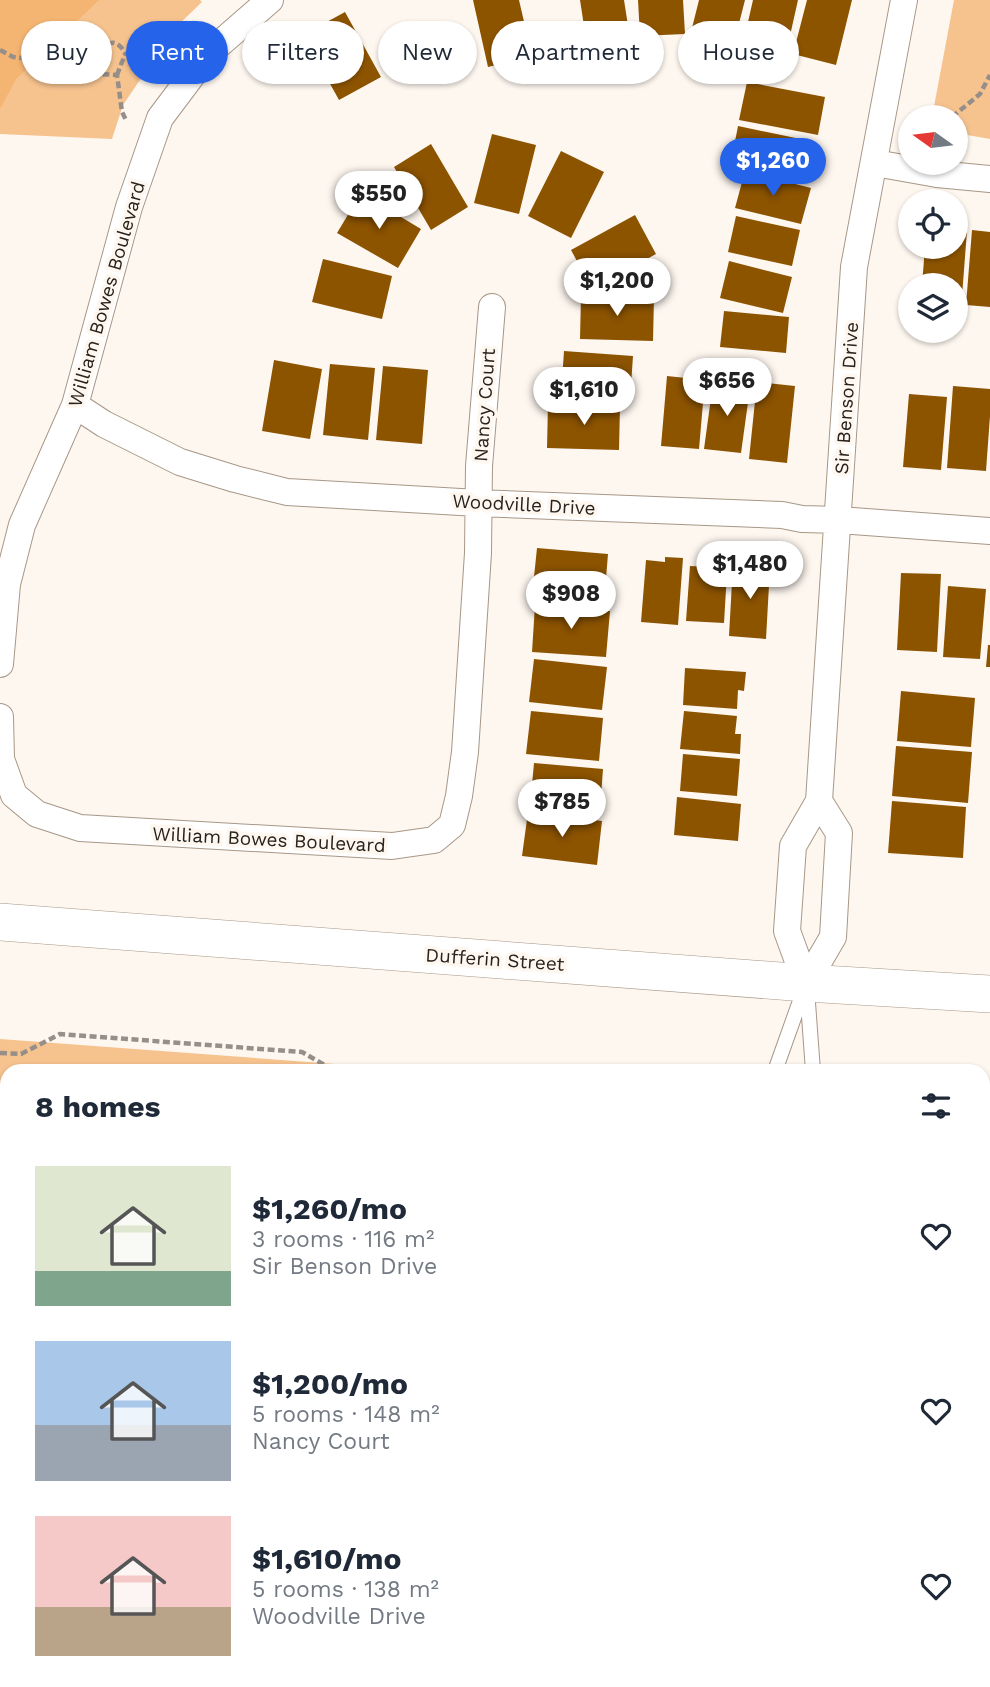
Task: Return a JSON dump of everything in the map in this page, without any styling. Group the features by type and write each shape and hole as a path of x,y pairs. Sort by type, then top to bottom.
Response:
{"main road":[{"name":"Dufferin Street","path":"0,922 806,983 990,994"}],"street":[{"name":"William Bowes Boulevard","path":"0,664 7,584 22,525 75,405 129,207 160,118 208,54 270,0"},
{"name":"Sir Benson Drive","path":"806,983 787,931 793,846 819,801 855,267 904,0"},
{"path":"874,163 937,174 990,179"},
{"name":"Nancy Court","path":"478,503 492,307"},
{"name":"Woodville Drive","path":"75,405 104,424 180,462 287,492 478,503 782,515 802,519 990,531"},
{"name":"William Bowes Boulevard","path":"0,717 1,758 14,795 37,814 80,828 391,846 434,840 452,825 466,752 478,553 478,503"},
{"path":"806,983 833,937 839,833 819,801"}],"lane":[{"path":"777,1064 806,983"},
{"path":"806,983 812,1064"}],"path":[{"path":"112,43 123,49 126,55 117,75 122,112 126,120"},
{"path":"0,50 21,58"},
{"path":"112,75 117,75"},
{"path":"967,105 980,94 990,75"},
{"path":"0,1053 21,1054 60,1034 302,1052 323,1064"}],"shaded area":[{"path":"0,0 202,2 182,21 126,21 126,84 137,84 123,105 112,139 0,134"},
{"path":"0,0 99,0 77,21 21,21 21,74 0,109"},
{"path":"954,0 990,0 990,139 968,135 968,105 934,105"},
{"path":"0,1039 336,1064 0,1064"}],"building":[{"path":"473,0 519,0 524,21 491,21 491,66 488,67"},
{"path":"580,0 624,0 627,21 583,21"},
{"path":"638,0 683,0 684,21 678,21 678,34 664,35 664,21 639,21"},
{"path":"699,0 745,0 740,21 694,21"},
{"path":"753,0 798,0 793,21 748,21"},
{"path":"807,0 852,0 836,65 799,56 799,31"},
{"path":"345,12 350,21 329,21"},
{"path":"364,46 378,72 378,79 339,100 330,84 364,84"},
{"path":"747,84 825,97 818,135 739,120"},
{"path":"738,126 815,142 808,178 731,162"},
{"path":"492,134 536,145 519,214 474,203"},
{"path":"431,144 468,207 431,230 394,167"},
{"path":"561,151 604,172 571,238 528,216"},
{"path":"745,171 811,188 801,224 735,208"},
{"path":"361,193 421,229 398,268 337,233"},
{"path":"635,215 656,254 592,289 571,250"},
{"path":"736,216 800,230 792,266 728,252"},
{"path":"972,230 990,232 990,307 968,305"},
{"path":"323,259 392,276 382,319 312,302"},
{"path":"924,259 965,259 964,273 923,273"},
{"path":"729,261 792,277 783,313 720,298"},
{"path":"581,295 654,297 653,341 580,339"},
{"path":"724,311 789,317 786,353 720,347"},
{"path":"564,351 633,356 630,400 561,395"},
{"path":"274,360 322,369 310,439 262,431"},
{"path":"330,364 375,368 368,440 323,435"},
{"path":"383,366 428,370 422,444 376,440"},
{"path":"667,376 705,380 699,449 661,446"},
{"path":"757,382 795,386 787,463 749,459"},
{"path":"713,383 750,388 741,453 704,449"},
{"path":"953,386 990,389 986,471 947,468"},
{"path":"909,394 947,397 941,470 903,467"},
{"path":"548,404 620,406 619,450 547,448"},
{"path":"537,548 608,554 604,603 532,596"},
{"path":"665,557 683,558 678,625 641,622 646,560 665,562"},
{"path":"733,564 770,567 766,639 729,636"},
{"path":"690,566 710,567 709,572 727,573 724,623 686,621"},
{"path":"901,573 941,574 937,652 897,650"},
{"path":"948,586 986,589 980,659 943,657"},
{"path":"535,605 610,611 606,657 532,652"},
{"path":"988,645 990,667 986,667"},
{"path":"534,659 607,667 602,710 529,702"},
{"path":"685,668 746,672 744,691 738,690 737,709 683,705"},
{"path":"901,691 975,698 971,747 897,741"},
{"path":"531,711 603,718 599,761 526,754"},
{"path":"684,711 737,716 735,734 741,734 740,754 680,749"},
{"path":"896,746 972,752 968,803 892,796"},
{"path":"683,754 740,759 737,796 680,791"},
{"path":"534,763 603,769 600,811 530,806"},
{"path":"677,797 741,804 738,841 674,835"},
{"path":"892,801 966,807 963,858 888,853"},
{"path":"528,812 602,821 597,865 522,856"}]}
